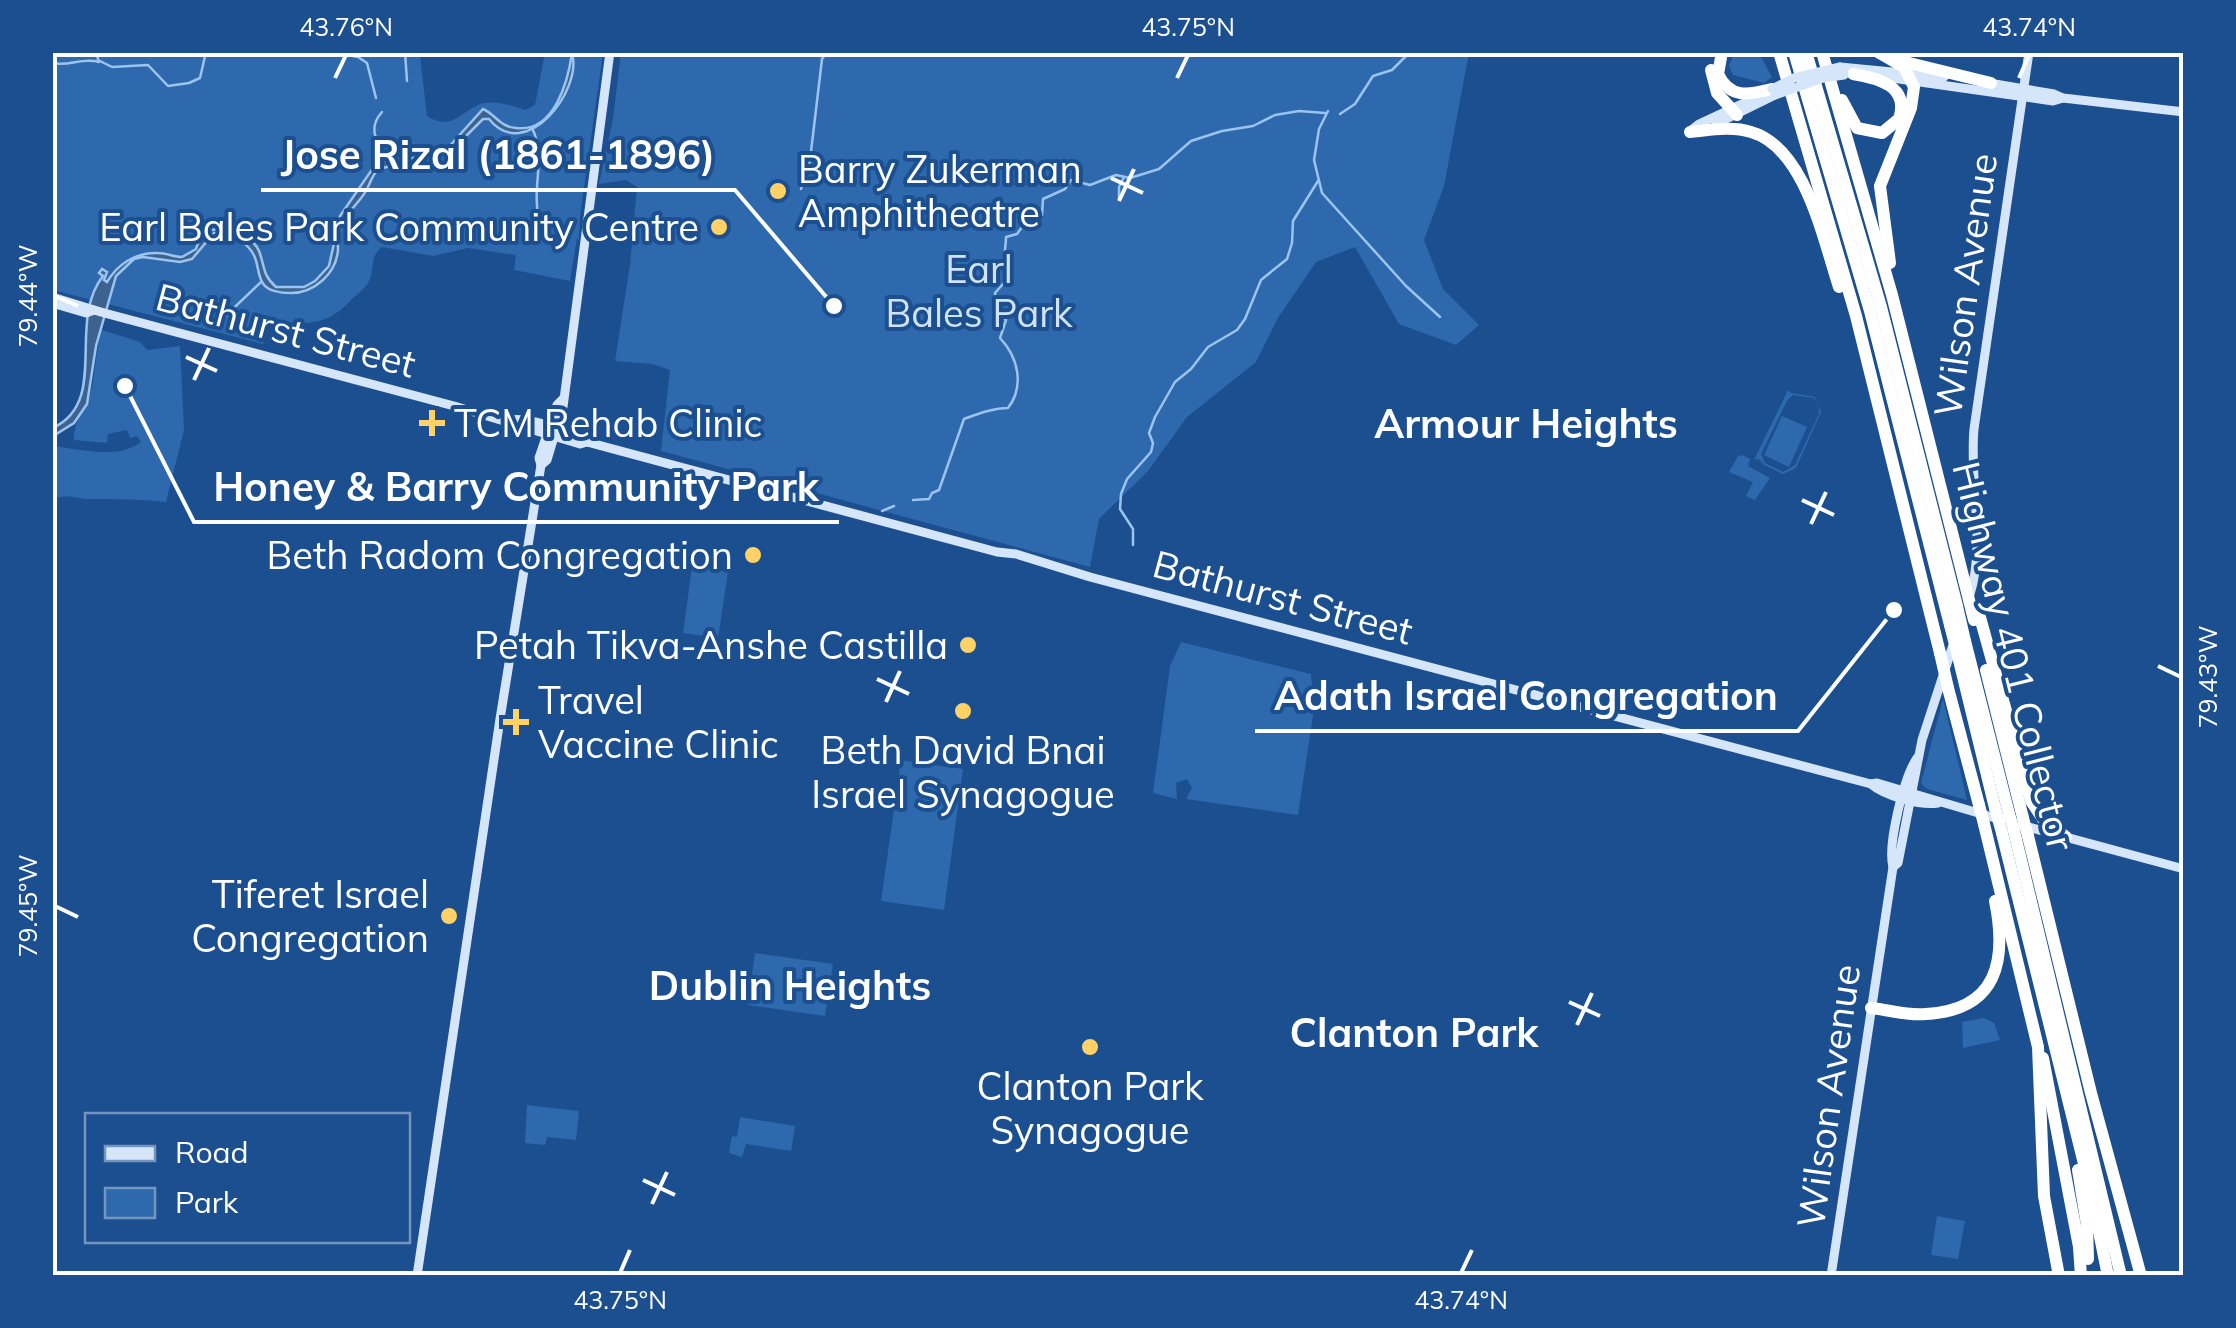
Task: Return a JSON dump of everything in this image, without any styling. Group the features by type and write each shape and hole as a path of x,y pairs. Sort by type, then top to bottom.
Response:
{"highway":[{"path":"1714,52 1712,80 1717,93 1734,113"},
{"path":"1722,52 1718,74 1728,89 1745,94 1773,92"},
{"path":"1769,52 1791,92"},
{"name":"Highway 401 Collector","path":"1780,52 1870,372 2038,1047 2044,1196 2059,1274"},
{"path":"1794,52 1874,327 1959,660 2009,811"},
{"path":"1806,52 1881,307 2015,834 2121,1276"},
{"name":"Highway 401 Collector","path":"1822,52 1841,72 1891,291 1976,615 2009,811 2141,1276"},
{"path":"1882,55 1911,77 1911,108 1880,186 1891,291"},
{"path":"1882,55 1991,83"},
{"path":"1841,72 1881,80 1898,93 1902,110 1893,127 1873,133 1857,128 1841,72"},
{"path":"1690,132 1747,130 1777,144 1790,160 1870,372"},
{"path":"1976,615 2031,801 2043,819 2066,837"},
{"path":"2015,834 2108,1276"},
{"path":"1871,1008 1924,1015 1941,1012 1969,1002 1988,987 2001,954 1994,868"},
{"path":"2038,1047 2046,1064 2084,1276"},
{"path":"2072,1113 2069,1126 2087,1233 2084,1276"},
{"path":"2118,1192 2150,1276"}],"main road":[{"path":"417,1276 541,466 539,458 552,431 557,404 563,399 610,52"},
{"name":"Wilson Avenue","path":"1831,1276 1893,846 1974,581 1974,429 2030,52"},
{"path":"1690,132 1699,124 1734,113 1812,72 1991,83 2024,93"},
{"path":"1911,77 2184,112"},
{"name":"Bathurst Street","path":"52,300 504,421 513,418 582,437 586,442 997,552 1013,560 1027,560 1878,783 2184,869"}],"green space":[{"path":"52,53 426,53 420,55 427,116 442,122 454,120 483,103 525,110 535,105 545,53 603,53 579,240 570,281 514,270 516,255 468,248 433,256 382,247 375,255 367,285 341,309 322,320 269,327 263,344 53,290"},
{"name":"Earl Bales Park","path":"621,53 1469,53 1444,186 1424,240 1443,289 1479,325 1456,345 1399,324 1355,247 1316,262 1278,318 1256,362 1187,417 1148,471 1099,519 1090,567 661,451 670,370 652,364 615,361 637,187 626,180 599,184 613,119"},
{"path":"1734,53 1759,53 1772,77 1764,83 1733,75 1729,66"},
{"path":"102,330 140,342 147,350 180,346 184,430 166,502 61,497 56,498 53,515 53,446 110,452 141,442 137,436 130,438 127,430 108,434 107,443 74,440 90,395"},
{"path":"1788,390 1815,397 1817,402 1793,395 1788,399 1761,454 1765,463 1783,472 1795,465 1819,407 1821,412 1796,468 1783,474 1764,465 1759,459 1754,460"},
{"path":"1782,416 1807,427 1789,467 1764,455"},
{"path":"1742,455 1750,459 1748,466 1770,478 1755,500 1746,496 1753,482 1729,472"},
{"path":"692,567 728,572 718,638 683,633"},
{"path":"1181,642 1311,674 1314,709 1298,815 1186,799 1192,788 1187,779 1176,783 1177,799 1153,793 1170,666"},
{"path":"1943,699 1967,800 1927,789 1921,783"},
{"path":"901,760 963,769 944,910 881,901"},
{"path":"755,953 833,964 825,1016 748,1005"},
{"path":"1984,1018 1994,1023 2000,1040 1963,1048 1962,1022"},
{"path":"527,1105 579,1111 576,1140 547,1137 545,1145 525,1143"},
{"path":"740,1117 795,1126 791,1151 746,1144 742,1157 729,1153"},
{"path":"1937,1216 1965,1221 1958,1259 1931,1255"}],"shaded area":[{"path":"572,53 569,86 548,117 534,128 519,133 503,131 489,119 483,119 449,153 378,169 340,227 333,267 308,290 291,293 268,288 246,245 214,233 192,259 134,259 116,276 96,346 87,404 74,423 53,436 53,428 70,416 80,399 88,316 102,269 107,272 107,282 134,257 158,253 182,257 196,249 202,232 217,229 248,238 259,251 266,274 276,287 304,287 329,266 340,216 382,160 410,159 447,149 483,109 510,127 529,127 540,122 563,91"}],"waterway":[{"path":"97,52 98,60 112,67 148,65 168,86 200,78 206,52"},
{"path":"333,52 367,63 376,98"},
{"path":"405,52 407,81"},
{"path":"801,189 810,160 822,59 827,52"},
{"path":"1340,114 1355,104 1373,76 1392,70 1410,52"},
{"path":"52,63 99,62"},
{"path":"913,500 929,499 939,490 964,419 1008,408 1013,399 1017,372 1000,338 1006,320 997,307 995,293 1010,276 1004,262 1006,237 1017,234 1030,216 1042,215 1043,199 1065,189 1071,180 1090,185 1116,175 1130,178 1159,169 1191,141 1222,131 1253,126 1275,115 1299,111 1325,113"},
{"path":"1328,111 1319,129 1314,160 1322,193 1406,286 1440,317"},
{"path":"382,112 374,130 389,162"},
{"path":"532,128 539,161 539,219"},
{"path":"1119,199 1124,177"},
{"path":"1133,545 1133,529 1120,509 1121,494 1127,479 1151,452 1149,433 1155,417 1175,382 1208,347 1237,330 1261,280 1287,259 1293,221 1318,181"},
{"path":"217,324 261,282"},
{"path":"882,511 894,506"}],"place":[{"name":"Barry Zukerman Amphitheatre","path":"778,191"},
{"name":"Earl Bales Park Community Centre","path":"719,227"},
{"name":"Jose Rizal (1861-1896)","path":"834,306"},
{"name":"Honey & Barry Community Park","path":"125,386"},
{"name":"TCM Rehab Clinic","path":"432,423"},
{"name":"Beth Radom Congregation","path":"753,555"},
{"name":"Adath Israel Congregation","path":"1894,610"},
{"name":"Petah Tikva-Anshe Castilla","path":"968,645"},
{"name":"Beth David Bnai Israel Synagogue","path":"963,711"},
{"name":"Travel Vaccine Clinic","path":"516,722"},
{"name":"Tiferet Israel Congregation","path":"449,916"},
{"name":"Clanton Park Synagogue","path":"1090,1047"}],"district":[{"name":"Armour Heights","path":"1526,423"},
{"name":"Dublin Heights","path":"790,985"},
{"name":"Clanton Park","path":"1414,1032"}]}
